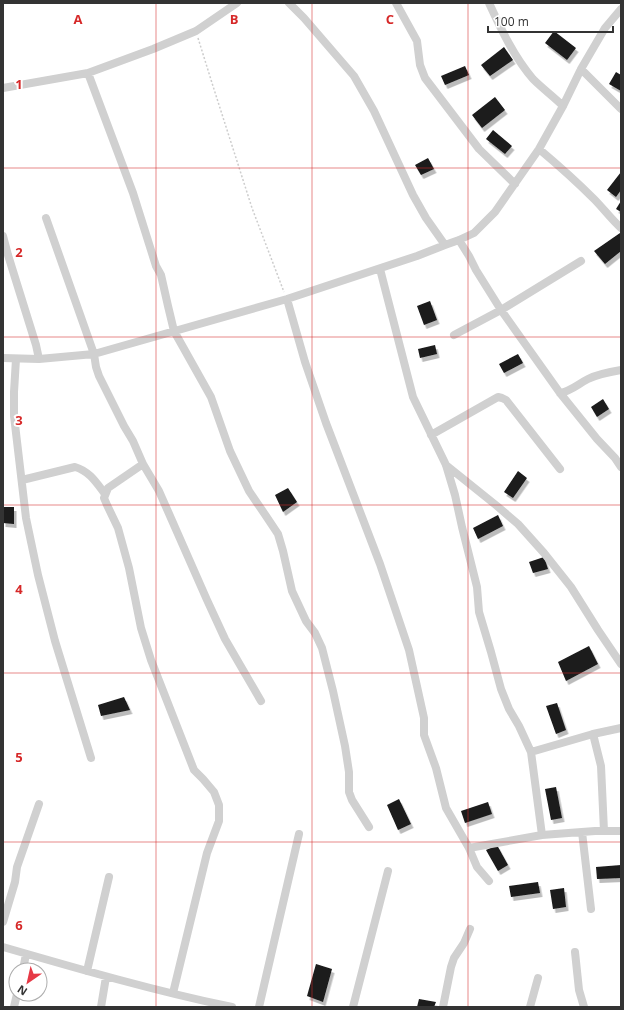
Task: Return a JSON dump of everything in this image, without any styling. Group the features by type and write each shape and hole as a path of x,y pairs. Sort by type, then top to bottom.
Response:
{"street":[{"path":"3,88 88,73 153,49 196,30 237,3"},
{"path":"289,3 304,18 354,76 374,111 413,195 426,218 445,245"},
{"path":"396,3 417,41 420,65 425,78 479,149 515,184"},
{"path":"489,3 501,29 521,62 534,79 564,106"},
{"path":"3,358 39,359 94,354 287,299 417,256 474,233 495,212 538,149 564,106 580,68 605,28 621,9"},
{"path":"580,68 621,108"},
{"path":"88,73 133,194 156,266 161,275 174,331 211,397 230,451 249,491 278,534 292,591 306,621 315,633 322,648 345,746 349,772 349,792 352,800 369,827"},
{"path":"538,149 574,180 621,228"},
{"path":"46,218 94,354 99,376 136,447 143,464 159,491 225,639 261,701"},
{"path":"3,236 39,359"},
{"path":"459,240 501,310 560,393 621,467"},
{"path":"454,335 501,310 581,261"},
{"path":"380,269 413,397 446,466 455,495 477,588 479,612 501,689 509,709 520,726 531,752 542,835"},
{"path":"287,299 305,362 326,423 380,564 409,650 424,718 424,735 436,768 446,808 469,848 477,867 489,881"},
{"path":"16,359 14,416 26,518 38,575 55,641 91,758"},
{"path":"560,393 566,392 588,379 606,372 621,370"},
{"path":"431,435 498,397 502,398 506,400 560,469"},
{"path":"143,464 108,488 104,498 118,528 129,568 141,628 151,660 194,770 214,792 219,805 219,821 207,853 173,993"},
{"path":"446,466 518,524 544,553 571,587 621,664"},
{"path":"22,480 75,467 83,469 90,475 105,494"},
{"path":"531,752 593,734 621,728"},
{"path":"593,734 601,766 604,831"},
{"path":"3,922 15,882 17,867 39,804"},
{"path":"469,848 542,835 621,831"},
{"path":"582,832 591,909"},
{"path":"259,1007 299,834"},
{"path":"353,1007 388,871"},
{"path":"87,971 109,878"},
{"path":"443,1007 454,958 464,943 470,929"},
{"path":"3,947 106,977 232,1007"},
{"path":"575,952 579,990 584,1007"},
{"path":"24,962 26,954"},
{"path":"102,1007 106,977"},
{"path":"530,1007 538,978"},
{"path":"189,1007 191,998"}],"path":[{"path":"196,30 252,208 287,299"}],"building":[{"path":"554,31 576,48 567,60 545,43"},
{"path":"504,47 513,60 490,76 481,65"},
{"path":"465,66 469,75 445,85 441,76"},
{"path":"616,72 621,75 621,91 609,84"},
{"path":"495,97 505,110 482,128 472,115"},
{"path":"493,130 512,146 505,154 486,139"},
{"path":"428,158 434,169 421,175 415,165"},
{"path":"621,172 621,190 616,197 607,190"},
{"path":"621,201 621,212 616,209"},
{"path":"620,233 621,251 605,264 594,251"},
{"path":"430,301 437,320 424,325 417,306"},
{"path":"435,345 437,354 420,358 418,349"},
{"path":"518,354 523,363 504,373 499,364"},
{"path":"603,399 609,409 597,417 591,407"},
{"path":"518,471 527,478 513,498 504,492"},
{"path":"288,488 297,502 283,512 275,495"},
{"path":"3,507 14,507 14,524 3,523"},
{"path":"498,515 503,526 478,539 473,528"},
{"path":"544,557 548,569 533,573 529,562"},
{"path":"589,646 598,664 566,681 558,662"},
{"path":"124,697 130,710 101,716 98,705"},
{"path":"557,703 566,730 556,734 546,706"},
{"path":"556,787 562,818 551,820 545,789"},
{"path":"399,799 411,824 398,830 387,805"},
{"path":"488,802 492,814 465,823 461,811"},
{"path":"497,845 508,865 498,871 486,850"},
{"path":"621,865 621,878 597,879 596,867"},
{"path":"538,882 540,893 511,897 509,886"},
{"path":"564,888 566,907 553,909 550,890"},
{"path":"316,964 332,969 323,1002 307,996"},
{"path":"419,999 436,1002 434,1007 417,1007"}]}
